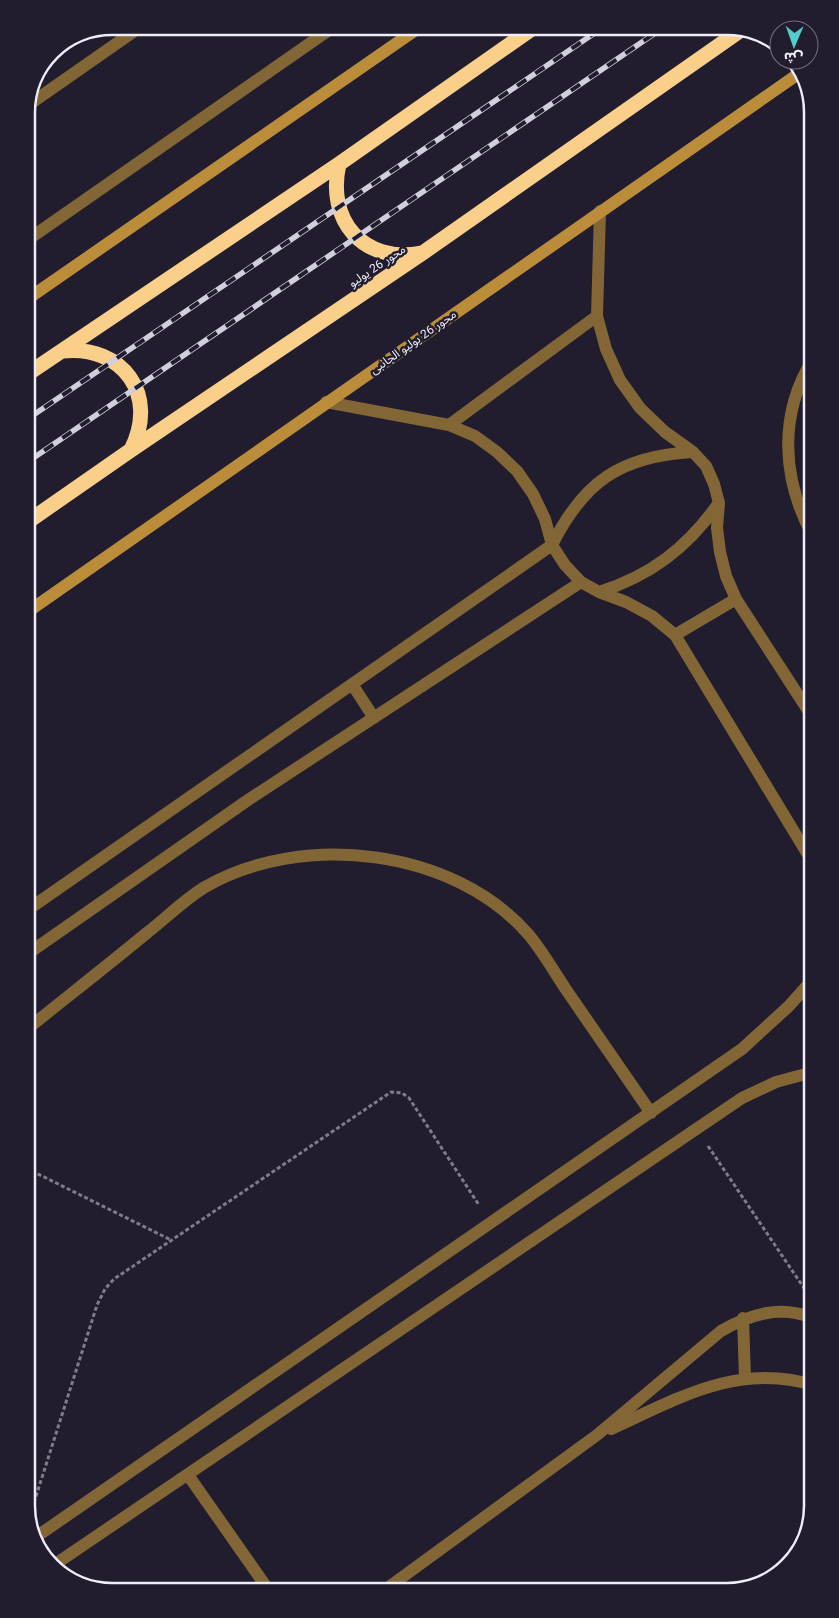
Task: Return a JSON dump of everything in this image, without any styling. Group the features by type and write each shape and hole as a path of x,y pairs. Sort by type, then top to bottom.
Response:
{"highway":[{"path":"35,369 339,164 523,35"},
{"name":"محور 26 يوليو","path":"35,517 424,252 734,35"},
{"path":"339,164 335,194 339,209 354,234 366,244 387,253 409,255 424,252"},
{"path":"62,351 92,351 107,356 130,377 137,390 142,421 138,436 131,450"}],"main road":[{"path":"35,294 410,35"},
{"name":"محور 26 يوليو الجانبى","path":"35,607 795,76"}],"street":[{"path":"37,99 129,35"},
{"path":"35,235 322,35"},
{"path":"600,211 597,316 606,349 620,380 640,408 665,432 693,452 706,466 714,484 719,503 717,528 726,576 736,599 804,704"},
{"path":"449,425 597,316"},
{"path":"804,377 796,393 787,442 788,467 793,491 804,520"},
{"path":"326,402 449,425 474,436 498,452 517,471 533,494 545,519 552,545 565,565 581,582 598,592 626,602 652,616 675,634 804,848"},
{"path":"35,905 552,545 565,518 584,495 607,476 634,462 663,454 693,452"},
{"path":"598,592 630,581 667,559 704,524 719,503"},
{"path":"35,949 248,800 581,582"},
{"path":"675,634 736,599"},
{"path":"352,684 374,718"},
{"path":"35,1023 204,888 244,870 287,858 330,853 374,856 417,866 458,883 496,906 528,935 651,1113"},
{"path":"40,1534 490,1222 651,1113 748,1044 789,1006 804,989"},
{"path":"59,1561 742,1098 776,1082 804,1074"},
{"path":"394,1583 597,1435 721,1331 743,1318 765,1312 788,1312 804,1316"},
{"path":"743,1318 745,1378"},
{"path":"597,1435 689,1393 716,1383 745,1378 773,1378 804,1383"},
{"path":"188,1475 264,1583"}],"path":[{"path":"35,1500 98,1305 105,1289 114,1279 391,1092 402,1093 408,1098 490,1222"},
{"path":"697,1128 804,1287"},
{"path":"35,1172 171,1240"}],"railway":[{"path":"35,414 592,35"},
{"path":"35,457 652,35"}]}
